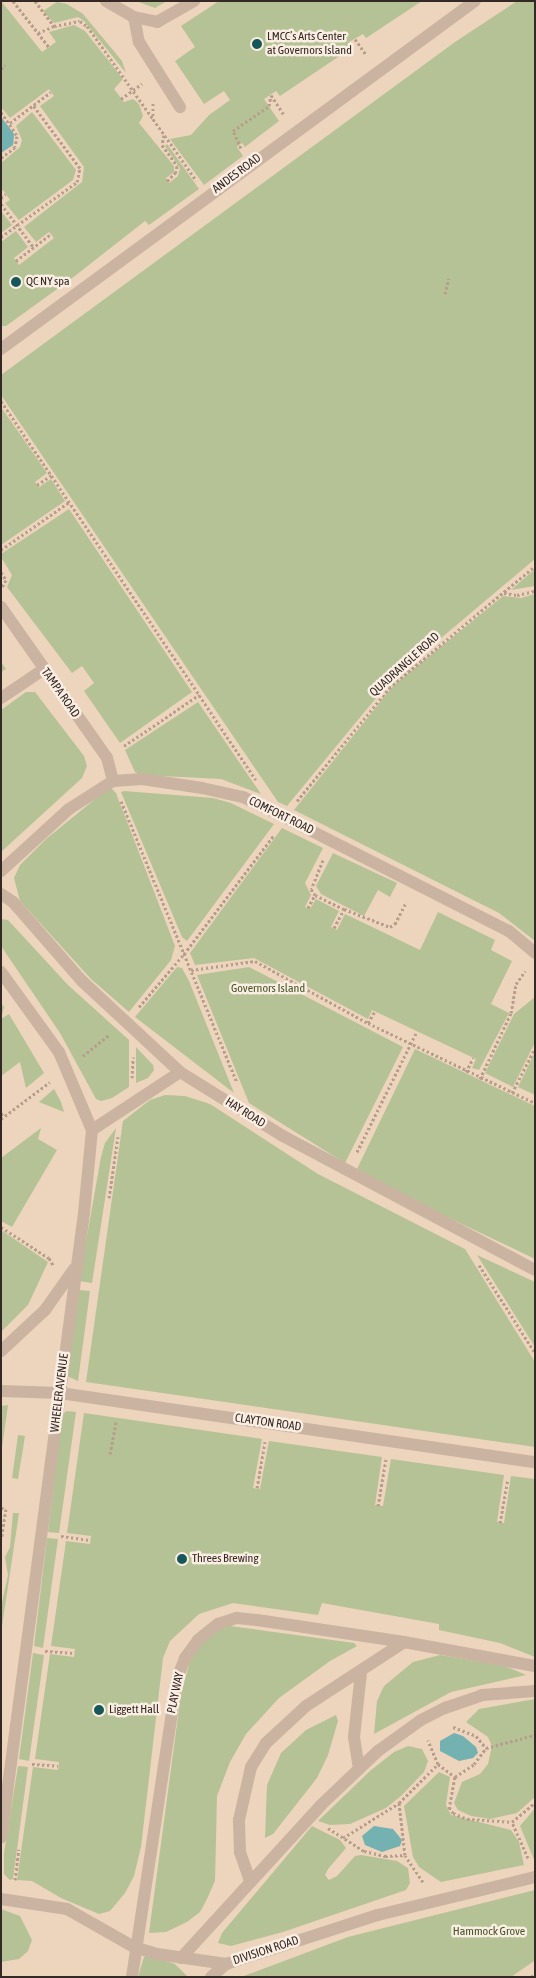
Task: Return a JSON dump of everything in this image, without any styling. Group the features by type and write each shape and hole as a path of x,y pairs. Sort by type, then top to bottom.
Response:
{"street":[{"path":"106,1 134,17 157,22 194,1"},
{"name":"ANDES ROAD","path":"1,349 251,163 475,1"},
{"path":"134,17 138,42 180,108"},
{"name":"TAMPA ROAD","path":"1,608 107,758 113,781"},
{"path":"1,698 44,670"},
{"name":"COMFORT ROAD","path":"1,872 69,809 113,781 142,779 202,788 243,797 509,931 533,959"},
{"name":"HAY ROAD","path":"1,894 13,902 82,981 180,1072 283,1136 535,1270"},
{"name":"WHEELER AVENUE","path":"1,972 59,1052 68,1068 92,1130 91,1160 75,1268 1,1838"},
{"path":"92,1130 180,1072"},
{"path":"1,1351 45,1310 75,1268"},
{"name":"CLAYTON ROAD","path":"1,1391 60,1393 535,1462"},
{"name":"PLAY WAY","path":"132,1977 134,1947 177,1679 185,1658 198,1640 218,1624 236,1618 404,1642 535,1666"},
{"path":"250,1882 240,1852 239,1820 251,1767 266,1743 285,1722 404,1642"},
{"path":"359,1769 354,1737 361,1672"},
{"path":"181,1958 308,1820 359,1769 421,1720 482,1695 535,1692"},
{"name":"DIVISION ROAD","path":"1,1899 68,1909 134,1947 181,1958 226,1964 434,1900 535,1877"},
{"path":"211,1977 226,1964"}],"path":[{"path":"13,1 49,48"},
{"path":"35,1 54,26"},
{"path":"38,33 54,26 80,21 87,26 153,119"},
{"path":"355,39 359,44"},
{"path":"1,69 5,66"},
{"path":"122,99 157,74"},
{"path":"10,123 51,92"},
{"path":"251,163 233,131 269,106 271,95 274,100"},
{"path":"1,236 77,182 80,168 33,105"},
{"path":"1,112 17,132 16,145 1,158"},
{"path":"164,135 162,145 177,166 176,172 167,181"},
{"path":"170,144 185,164"},
{"path":"1,198 6,194"},
{"path":"1,204 34,248"},
{"path":"16,261 51,234"},
{"path":"444,294 449,278"},
{"path":"1,401 258,782"},
{"path":"37,485 52,476"},
{"path":"1,550 70,502"},
{"name":"QUADRANGLE ROAD","path":"3,1118 68,1068 130,1026 363,717 389,688 535,566"},
{"path":"1,572 5,584"},
{"path":"503,593 518,595 535,591"},
{"path":"107,758 199,695"},
{"path":"113,781 238,1084"},
{"path":"308,908 315,895 312,883 333,842"},
{"path":"315,895 344,910 390,927 395,924 415,883"},
{"path":"334,928 344,910"},
{"path":"480,1079 511,1013 516,984 533,959"},
{"path":"191,970 255,961 368,1023 480,1079 535,1103"},
{"path":"368,1023 375,1011"},
{"path":"130,1026 132,1103"},
{"path":"348,1171 417,1031"},
{"path":"512,1093 535,1048"},
{"path":"466,1072 473,1058"},
{"path":"1,1113 3,1118"},
{"path":"1,1227 49,1258 65,1282"},
{"path":"476,1260 535,1353"},
{"path":"110,1454 119,1402"},
{"path":"257,1488 268,1424"},
{"path":"378,1506 389,1441"},
{"path":"500,1523 510,1458"},
{"path":"1,1508 6,1509 1,1539"},
{"path":"41,1534 90,1540"},
{"path":"26,1649 74,1653"},
{"path":"421,1720 466,1731 476,1736 486,1748"},
{"path":"421,1720 438,1764 455,1777"},
{"path":"535,1735 486,1748 474,1764 455,1777 449,1807 453,1813 467,1819 512,1822 535,1803"},
{"path":"12,1760 58,1766"},
{"path":"343,1838 399,1803 438,1764"},
{"path":"399,1803 405,1855 434,1900"},
{"path":"308,1820 364,1851 385,1856 405,1855"},
{"path":"512,1822 524,1844 530,1864"},
{"path":"531,1977 535,1974"}],"green space":[{"name":"Governors Island","path":"1,1 535,1 535,1977 1,1977"}],"shaded area":[{"path":"1,1 136,1 155,8 167,1 219,1 181,26 195,47 175,61 204,104 224,91 230,100 209,115 191,135 170,139 204,185 243,156 237,147 242,143 245,147 279,121 264,99 276,91 280,96 353,47 349,42 363,34 366,38 422,1 517,1 455,42 1,375 1,326 6,326 71,279 145,221 149,225 199,189 167,144 165,146 180,168 178,176 169,183 166,178 174,172 174,166 139,123 143,116 139,104 133,99 124,102 114,89 123,79 85,31 74,25 49,32 56,42 42,52","holes":["57,2 67,4 83,14 122,61 126,73 84,21 78,17 54,23 43,11"]},
{"path":"49,89 54,96 40,106 84,167 82,182 24,227 36,242 49,232 54,238 19,265 14,258 28,247 16,231 1,242 1,233 12,225 1,211 1,192 3,190 10,200 5,203 19,220 73,180 76,170 32,112 16,126 22,140 20,147 1,163 1,153 13,145 14,134 1,117 1,107 10,118"},
{"path":"1,395 278,802 287,806 390,681 535,559 535,569 511,590 535,586 535,594 521,598 503,596 393,686 294,810 499,913 535,941 535,997 514,1014 485,1073 513,1087 535,1042 535,1052 518,1087 535,1095 535,1106 415,1049 357,1169 424,1206 535,1259 535,1282 477,1255 535,1347 535,1362 465,1249 318,1174 210,1104 185,1096 165,1095 150,1100 123,1121 86,1382 535,1447 535,1479 511,1476 504,1523 497,1522 504,1475 391,1459 383,1506 375,1505 382,1457 269,1441 260,1489 253,1488 262,1439 84,1413 67,1533 91,1536 90,1544 66,1541 51,1646 75,1649 74,1657 50,1654 35,1759 59,1762 58,1770 33,1767 17,1880 32,1881 61,1898 99,1914 110,1911 125,1893 134,1876 141,1847 163,1658 170,1641 199,1614 233,1603 318,1615 322,1603 439,1624 439,1630 500,1643 535,1657 535,1699 479,1709 466,1722 488,1737 492,1746 488,1764 480,1774 462,1782 454,1803 458,1810 471,1816 490,1819 517,1813 535,1797 535,1808 520,1826 535,1862 535,1890 348,1937 241,1977 188,1977 175,1964 149,1956 144,1957 138,1977 1,1977 1,1962 19,1959 28,1951 32,1940 20,1916 1,1909 1,1633 19,1513 13,1513 10,1547 5,1557 8,1575 1,1607 1,1454 8,1405 1,1406 1,1332 28,1305 48,1262 1,1230 1,1221 12,1227 57,1150 38,1139 41,1128 1,1158 1,1076 20,1062 26,1088 44,1073 9,1014 1,1019 4,1007 1,1003 1,946 60,1033 96,1099 101,1101 112,1098 129,1087 129,1040 68,985 8,920 1,919 1,852 82,778 87,766 84,756 35,692 26,692 1,710 1,672 6,669 1,662 1,557 12,575 7,587 72,673 82,666 94,683 84,691 120,743 192,692 69,509 1,554 1,545 65,501 51,479 39,487 35,482 47,473 1,407","holes":["198,702 261,794 221,779 140,775 135,772 125,750","110,787 116,793 175,946 171,960 129,1012 91,979 20,901 14,878 20,865 46,839","121,792 213,798 231,803 274,824 187,941 182,937","282,828 323,848 305,883 311,895 305,907 310,909 316,899 339,911 331,927 337,930 345,914 420,950 438,912 495,940 491,950 512,961 491,1004 509,1013 479,1070 472,1068 476,1059 372,1010 368,1019 254,958 195,965 190,953","333,853 397,883 390,897 378,890 364,916 321,894 316,886","177,967 182,968 234,1093 135,1017","249,967 403,1047 345,1163 249,1103 197,975","136,1047 153,1065 154,1070 148,1078 136,1083","54,1089 61,1102 64,1112 39,1102","116,1128 92,1283 79,1281 101,1157 105,1143","79,1290 90,1291 78,1381 67,1376","67,1411 76,1412 59,1533 48,1532 62,1414","18,1435 25,1436 18,1479 12,1478","47,1538 58,1539 43,1648 34,1646","230,1626 354,1643 357,1646 330,1661 279,1698 246,1734 230,1762 217,1796 215,1881 207,1899 200,1912 187,1922 166,1932 149,1933 181,1694 190,1661 198,1646 218,1630","33,1653 44,1655 29,1761 19,1759","440,1655 505,1666 526,1675 451,1692 374,1734 377,1701 384,1686 413,1662","336,1715 338,1721 328,1755 317,1778 273,1834 265,1838 267,1785 281,1753 306,1730","408,1746 422,1749 428,1761 424,1772 401,1796 386,1808 350,1824 330,1825 318,1821 370,1771 394,1752","18,1766 28,1767 13,1879 10,1880 4,1874 4,1853","439,1772 450,1777 446,1805 451,1815 511,1830 519,1842 524,1865 441,1882 419,1867 413,1857 404,1806","312,1826 340,1840 346,1848 328,1869 325,1875 329,1880 337,1876 355,1856 361,1855 397,1861 408,1868 410,1883 406,1890 283,1932 231,1946 218,1943 222,1933"]},
{"path":"534,1961 535,1977 511,1977"}],"water":[{"path":"1,117 14,134 13,145 1,153"},
{"path":"454,1733 463,1736 476,1747 478,1753 473,1758 459,1761 440,1751 440,1741"},
{"path":"374,1826 393,1829 402,1840 400,1846 382,1852 365,1845 362,1836"}],"place":[{"name":"LMCC’s Arts Center at Governors Island","path":"257,44"},
{"name":"QC NY spa","path":"16,282"},
{"name":"Threes Brewing","path":"182,1559"},
{"name":"Liggett Hall","path":"99,1710"}],"park label":[{"name":"Hammock Grove","path":"489,1932"}]}
